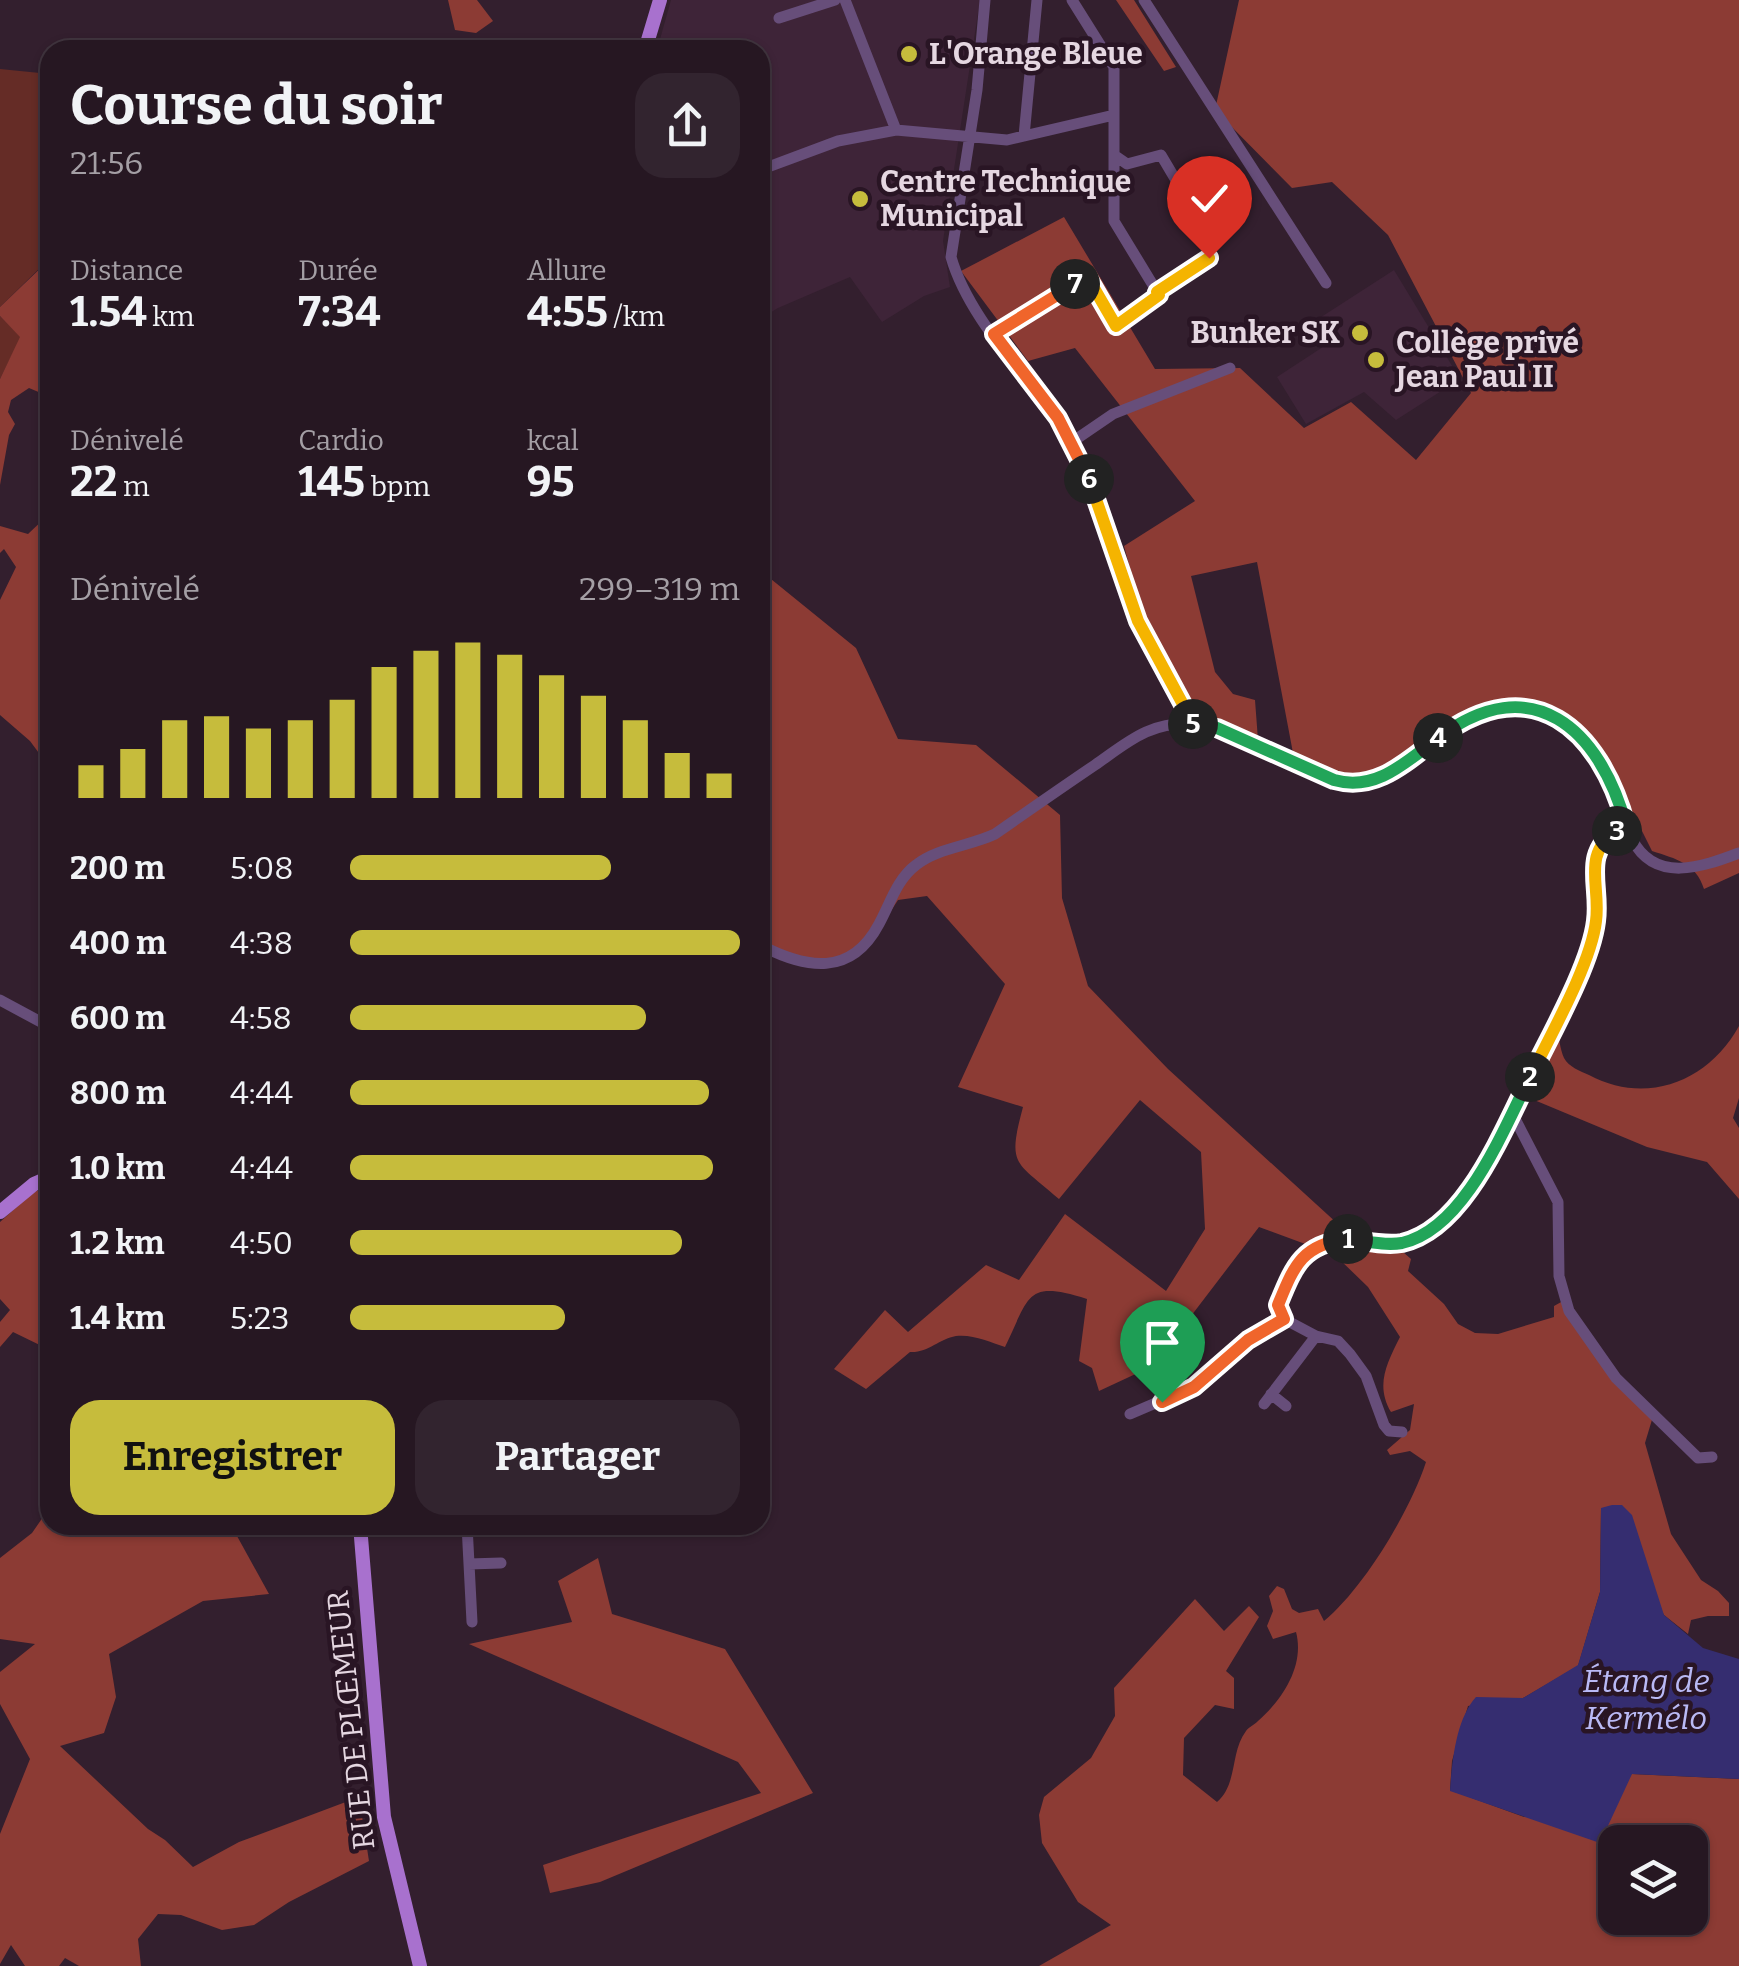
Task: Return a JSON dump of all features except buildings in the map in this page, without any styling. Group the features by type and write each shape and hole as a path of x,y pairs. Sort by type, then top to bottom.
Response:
{"main road":[{"path":"648,40 660,0"},
{"path":"0,1212 40,1181"},
{"name":"RUE DE PLŒMEUR","path":"361,1535 384,1817 420,1966"}],"street":[{"path":"778,18 835,0"},
{"path":"845,0 896,130"},
{"path":"985,0 977,90 950,257 957,279 1072,442 1104,515 1138,621 1186,710 1188,723"},
{"path":"1024,136 1037,0"},
{"path":"994,334 1087,276 1116,326 1159,295 1114,221 1114,67 1072,0"},
{"path":"1144,0 1326,284"},
{"path":"770,166 838,141 896,130 1007,140 1114,115"},
{"path":"1114,156 1128,164 1161,156 1212,241 1209,258 1157,292"},
{"path":"1072,442 1113,414 1230,368"},
{"path":"770,949 804,964 832,963 851,956 868,942 900,884 916,865 934,854 975,844 995,834 1143,733 1188,723 1217,728 1334,780 1361,783 1386,776 1479,713 1502,708 1529,709 1562,722 1596,753 1612,782 1626,825 1644,856 1670,869 1696,868 1739,852"},
{"path":"1402,1432 1389,1431 1384,1424 1366,1376 1338,1341 1316,1336 1284,1319 1278,1305 1296,1263 1322,1243 1347,1238 1400,1244 1429,1234 1451,1214 1474,1182 1512,1112 1590,947 1597,909 1598,849 1626,825"},
{"path":"0,1000 40,1022"},
{"path":"1512,1112 1558,1202 1559,1276 1569,1312 1616,1378 1698,1458 1712,1458"},
{"path":"1130,1414 1194,1387 1248,1340 1284,1319"},
{"path":"1286,1406 1267,1399 1316,1336"},
{"path":"467,1535 472,1622"},
{"path":"468,1564 502,1563"}],"shaded area":[{"path":"448,0 477,0 493,21 476,33 455,30"},
{"path":"671,0 980,0 943,241 950,287 924,296 882,322 850,277 770,313 770,40 660,40"},
{"path":"1116,0 1134,0 1176,67 1164,71"},
{"path":"1239,0 1739,0 1739,873 1704,889 1690,868 1652,851 1599,745 1535,705 1485,708 1454,723 1383,771 1354,778 1293,753 1257,562 1191,576 1215,672 1233,694 1255,700 1258,740 1209,717 1191,700 1163,660 1144,615 1124,546 1195,501 1075,348 1028,361 961,271 1064,217 1155,369 1240,368 1304,428 1351,402 1416,460 1471,393 1388,235 1332,182 1292,188 1215,110"},
{"path":"0,69 40,73 40,268 0,307"},
{"path":"40,269 40,393 29,388 11,400 8,412 15,424 9,435 0,485 0,379 20,337 0,316 0,307"},
{"name":"Collège privé Jean Paul II","path":"1394,270 1460,379 1396,420 1364,392 1306,424 1277,377 1329,343 1315,321"},
{"path":"0,316 21,337 0,379"},
{"path":"40,523 40,754 0,715 0,600 16,567 4,549 0,553 0,526 28,534"},
{"path":"770,578 856,648 898,739 976,745 1060,815 1062,898 1088,986 1168,1069 1362,1246 1403,1252 1411,1259 1408,1271 1444,1304 1458,1324 1475,1333 1498,1334 1554,1317 1554,1306 1563,1301 1597,1353 1654,1413 1645,1443 1671,1534 1701,1580 1729,1603 1729,1616 1691,1620 1688,1634 1664,1615 1601,1508 1600,1592 1578,1666 1523,1698 1468,1706 1452,1761 1450,1790 1524,1817 1632,1774 1739,1779 1739,1966 1039,1966 1111,1925 1078,1902 1042,1843 1039,1815 1044,1797 1091,1758 1115,1716 1114,1688 1195,1599 1224,1631 1249,1606 1259,1617 1226,1671 1234,1678 1234,1709 1215,1705 1184,1738 1183,1775 1217,1802 1228,1786 1241,1739 1275,1703 1294,1670 1296,1632 1273,1639 1267,1626 1273,1611 1269,1596 1277,1586 1284,1589 1292,1609 1299,1613 1318,1609 1324,1621 1370,1569 1397,1525 1426,1462 1410,1451 1390,1455 1387,1450 1410,1430 1414,1404 1391,1412 1386,1402 1383,1383 1400,1337 1368,1287 1335,1255 1259,1227 1188,1320 1185,1351 1099,1391 1092,1368 1079,1361 1087,1299 1052,1291 1032,1296 1005,1347 956,1336 910,1352 866,1389 834,1369 885,1310 908,1332 986,1265 1019,1280 1065,1214 1166,1291 1205,1229 1201,1152 1140,1100 1059,1199 1024,1169 1016,1152 1023,1107 958,1087 1005,984 927,896 898,900 866,949 841,965 770,951"},
{"path":"1739,1026 1739,1098 1733,1118 1739,1128 1739,1199 1707,1162 1647,1147 1527,1097 1557,1028 1563,1054 1572,1066 1611,1084 1654,1088 1694,1074 1726,1045"},
{"path":"40,1189 40,1345 13,1332 0,1347 0,1322 10,1310 0,1299 0,1222"},
{"path":"40,1521 40,1535 237,1535 269,1594 203,1601 109,1654 116,1697 104,1733 60,1746 193,1867 239,1842 359,1797 369,1861 289,1902 254,1925 222,1930 181,1915 158,1914 138,1939 141,1966 79,1966 65,1958 59,1966 25,1966 11,1945 0,1964 0,1834 30,1759 0,1704 0,1672 35,1644 0,1639 0,1558 32,1533"},
{"path":"598,1558 612,1614 725,1649 813,1793 600,1882 550,1893 543,1865 761,1793 738,1762 469,1644 572,1622 558,1581"}],"water":[{"name":"Étang de Kermélo","path":"1622,1505 1632,1515 1664,1615 1703,1648 1739,1659 1739,1779 1632,1774 1608,1825 1598,1825 1598,1842 1450,1791 1460,1728 1476,1697 1523,1698 1578,1665 1600,1592 1601,1508"}],"place":[{"name":"L'Orange Bleue","path":"909,54"},
{"name":"Centre Technique Municipal","path":"860,199"},
{"name":"Bunker SK","path":"1360,333"},
{"name":"Collège privé Jean Paul II","path":"1376,360"}],"route":[{"path":"1162,1402 1194,1387 1257,1333 1284,1319 1278,1305 1296,1263 1322,1243 1347,1238 1400,1244 1429,1234 1451,1214 1474,1182 1531,1077 1590,947 1597,909 1595,857 1602,842 1626,825 1619,797 1596,753 1562,722 1529,709 1502,708 1479,713 1386,776 1361,783 1334,780 1217,728 1188,723 1186,710 1138,621 1082,461 1058,418 994,334 1087,276 1116,326 1159,295 1157,292 1209,258"}]}
